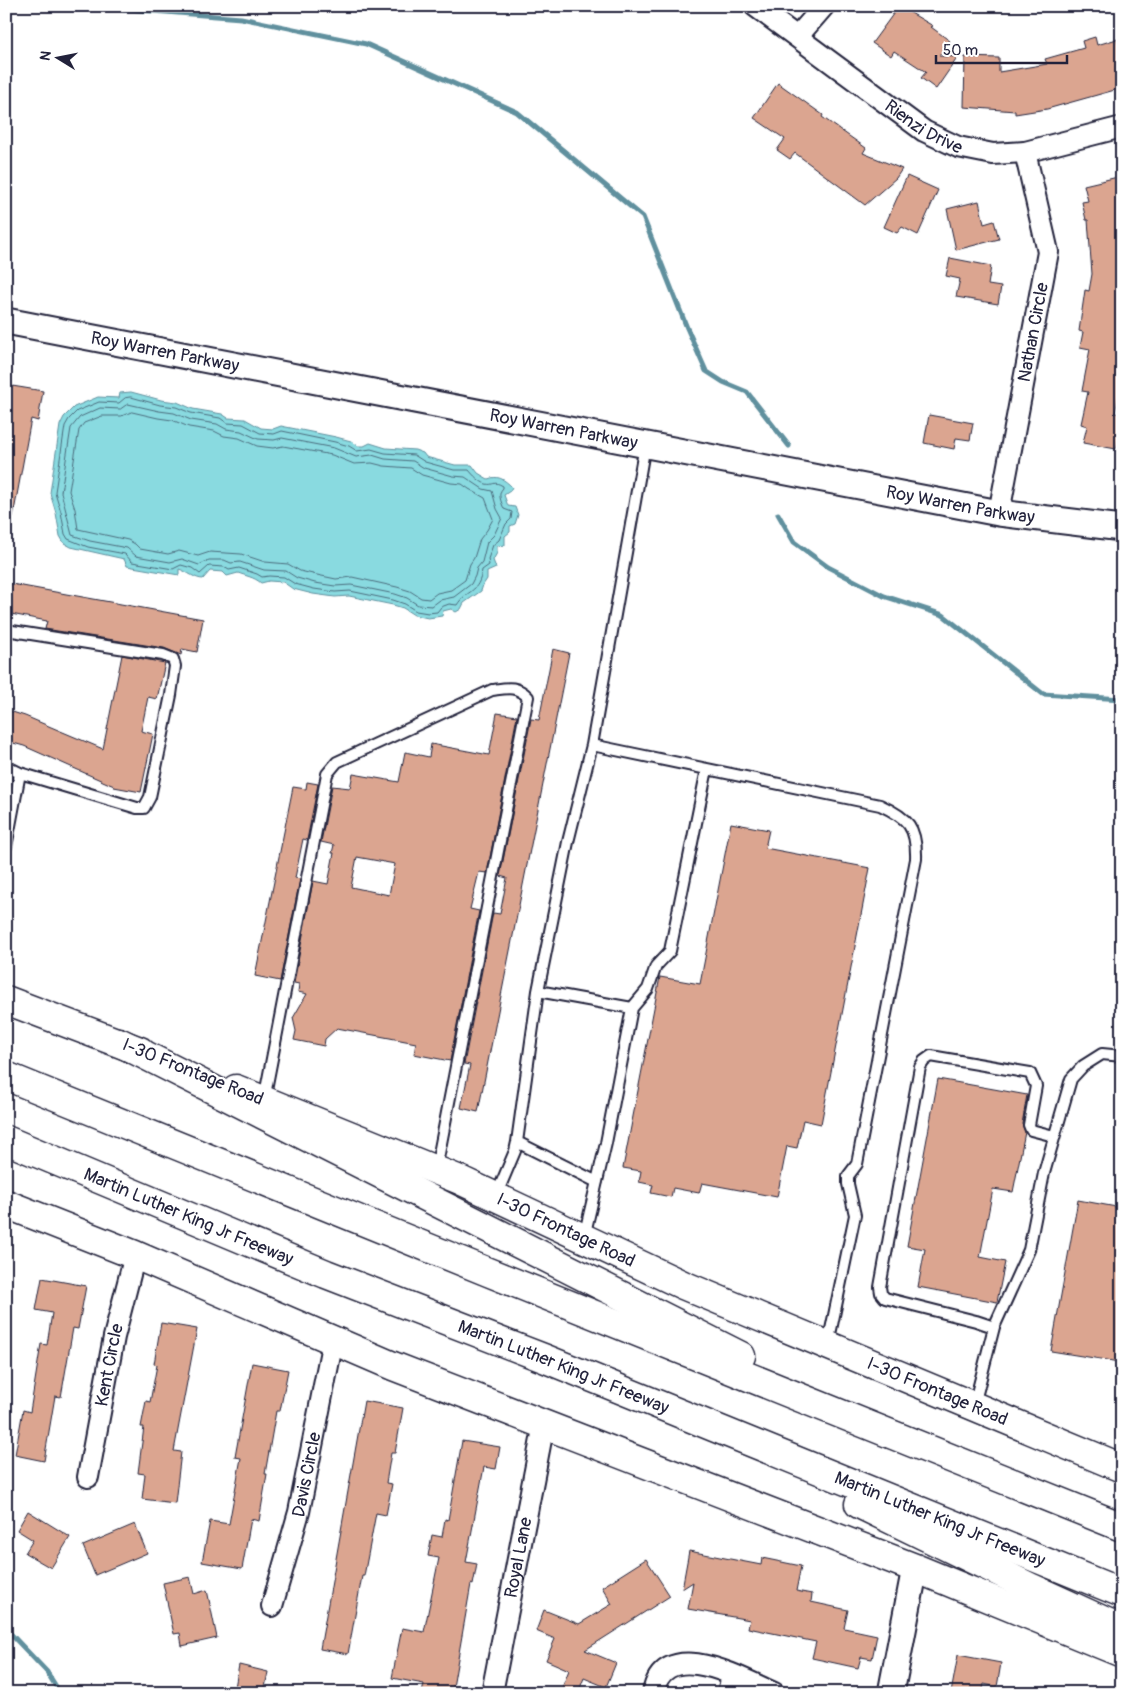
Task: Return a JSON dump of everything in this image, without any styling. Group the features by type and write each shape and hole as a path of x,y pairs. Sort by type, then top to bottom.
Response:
{"main road":[{"name":"I-30 Frontage Road","path":"6,1000 119,1042 436,1170 496,1196 683,1285 1121,1466"},
{"path":"119,1042 912,1442"},
{"path":"6,1076 1122,1527"},
{"name":"Martin Luther King Jr Freeway","path":"6,1140 326,1274 642,1398 1122,1593"},
{"path":"6,1204 135,1255 393,1366 915,1568 1122,1653"},
{"path":"642,1398 1122,1629"}],"street":[{"name":"Rienzi Drive","path":"755,6 924,131 958,147 993,154 1024,152 1122,127"},
{"path":"798,36 824,6"},
{"name":"Nathan Circle","path":"999,513 1048,252 1024,152"},
{"name":"Roy Warren Parkway","path":"6,321 999,513 1122,528"},
{"name":"Kent Circle","path":"88,1477 114,1337 135,1255"},
{"name":"Davis Circle","path":"272,1606 299,1512 333,1340"},
{"name":"Royal Lane","path":"492,1693 544,1424"},
{"path":"891,1693 915,1568"},
{"path":"653,1693 654,1684 659,1675 676,1664 687,1662 708,1666 730,1684 774,1693"}],"lane":[{"path":"496,1196 517,1142 538,991 568,842 592,745 645,444"},
{"path":"6,630 163,655 173,659 175,666 172,695 150,797 144,808 137,808 6,766"},
{"path":"264,1101 327,774 337,762 492,690 510,688 521,690 528,697 436,1170"},
{"path":"592,745 880,805 900,814 912,829 916,842 914,868 857,1164 848,1176 854,1215 828,1345"},
{"path":"584,1238 632,1008 648,989 656,966 670,951 707,769"},
{"path":"6,847 20,772"},
{"path":"538,991 632,1008"},
{"path":"974,1406 994,1327 1029,1250 1044,1173 1071,1079 1084,1066 1102,1054 1122,1056"},
{"path":"994,1327 885,1298 880,1293 920,1067 931,1056 1030,1073 1036,1086 1030,1125 1031,1130 1054,1136"},
{"path":"517,1142 597,1182"}],"water":[{"path":"131,392 177,402 193,409 222,414 228,418 245,419 261,428 273,429 281,426 336,437 351,441 358,446 370,443 386,448 415,450 423,453 426,457 455,465 472,465 478,473 488,479 501,478 512,487 504,495 508,506 515,507 518,515 515,524 510,526 510,532 505,536 505,545 497,546 497,553 493,560 496,568 487,572 487,579 481,591 464,603 461,609 456,612 451,609 443,611 442,616 428,618 414,615 403,608 393,605 349,596 335,597 313,594 293,589 283,582 269,581 261,583 238,573 227,576 223,572 210,571 203,579 179,569 179,575 127,566 124,559 71,547 64,543 60,536 50,493 60,425 64,417 74,407 98,397 119,398 120,393"}],"building":[{"path":"899,6 933,26 931,27 950,41 939,56 958,57 936,89 921,78 926,72 894,51 891,56 872,43"},
{"path":"1095,37 1097,45 1117,39 1122,58 1122,88 1047,109 1015,114 1015,111 964,107 965,57 999,58 999,72 1047,64 1045,59 1084,48 1082,41"},
{"path":"778,83 866,148 863,153 902,169 896,178 865,205 795,153 790,159 777,150 785,139 754,118"},
{"path":"907,176 938,190 918,235 902,227 897,233 884,227"},
{"path":"1122,176 1122,348 1119,365 1122,366 1122,379 1115,413 1122,414 1122,427 1116,449 1083,443 1087,426 1081,424 1088,392 1082,391 1090,349 1080,347 1083,332 1079,331 1085,290 1089,291 1092,274 1088,220 1086,220 1082,202 1088,201 1084,185"},
{"path":"979,201 984,224 994,221 999,239 956,250 947,209"},
{"path":"950,258 991,266 988,285 1001,287 998,304 956,297 960,279 946,276"},
{"path":"6,385 43,391 38,421 31,419 13,517 6,517"},
{"path":"929,415 973,423 970,440 956,438 954,449 924,443"},
{"path":"6,583 203,619 197,652 182,649 181,655 164,648 45,629 47,621 6,613"},
{"path":"553,649 569,653 478,1112 461,1108 470,1065 464,1064 493,913 500,914 507,878 500,876 531,719 539,720"},
{"path":"122,655 165,663 157,699 148,697 141,731 153,734 141,792 114,787 24,746 6,741 6,710 25,716 103,749"},
{"path":"497,713 517,716 487,873 479,872 470,909 479,911 450,1061 414,1054 416,1043 337,1028 325,1039 324,1046 294,1040 296,1031 293,1018 307,994 298,992 299,984 294,983 313,881 328,884 334,853 332,853 334,845 321,842 332,786 350,788 353,774 399,782 405,752 429,757 431,744 489,755","holes":["357,857 395,864 389,895 351,887"]},
{"path":"307,782 318,784 307,840 303,839 295,878 300,879 280,981 255,976 293,787 306,789"},
{"path":"731,823 769,830 765,848 870,868 821,1124 803,1120 797,1148 787,1146 777,1197 702,1183 699,1193 673,1188 671,1197 651,1193 653,1185 639,1182 641,1171 623,1168 660,977 700,984"},
{"path":"938,1079 1027,1095 1022,1124 1025,1132 1013,1192 993,1189 980,1257 1005,1262 997,1302 918,1287 925,1249 907,1246"},
{"path":"1078,1200 1122,1208 1122,1344 1119,1362 1051,1351"},
{"path":"42,1278 86,1286 78,1329 73,1328 61,1397 55,1396 44,1461 15,1455 23,1410 30,1412 41,1344 47,1345 52,1313 36,1310"},
{"path":"161,1323 197,1329 174,1451 181,1452 175,1503 142,1499 145,1474 138,1473 144,1427 141,1427 146,1401 150,1402 157,1365 154,1364"},
{"path":"252,1363 288,1370 280,1411 276,1411 259,1521 251,1519 242,1569 202,1562 210,1521 229,1524 241,1458 235,1457"},
{"path":"364,1401 403,1408 395,1453 391,1453 386,1483 392,1484 386,1515 376,1513 348,1654 320,1649"},
{"path":"462,1441 500,1447 496,1469 484,1467 466,1562 477,1564 473,1585 471,1584 452,1693 422,1693 424,1684 392,1678 402,1628 424,1632 439,1558 428,1556 432,1535 442,1537 445,1519 448,1520"},
{"path":"28,1511 70,1537 51,1568 25,1553 33,1540 17,1530"},
{"path":"135,1524 147,1553 95,1575 83,1546"},
{"path":"689,1551 761,1565 762,1558 801,1566 796,1591 812,1594 811,1602 848,1610 844,1628 877,1635 872,1659 861,1657 858,1668 812,1658 816,1642 748,1628 750,1620 688,1609 693,1582 682,1589"},
{"path":"646,1559 670,1596 585,1650 616,1663 606,1687 584,1678 578,1693 560,1693 569,1670 546,1660 555,1639 536,1631 544,1610 579,1624 612,1604 602,1587"},
{"path":"190,1577 194,1594 207,1590 217,1638 182,1646 180,1633 174,1634 163,1583"},
{"path":"958,1655 1001,1663 997,1687 984,1684 982,1693 951,1693"},
{"path":"239,1665 268,1672 264,1693 234,1693"}],"waterway":[{"path":"90,6 241,18 366,44 517,112 643,217 706,371 723,382 747,392 789,446"},
{"path":"778,514 794,542 828,567 884,596 943,615 1043,694 1122,699"},
{"path":"6,1629 47,1672 60,1693"}]}
